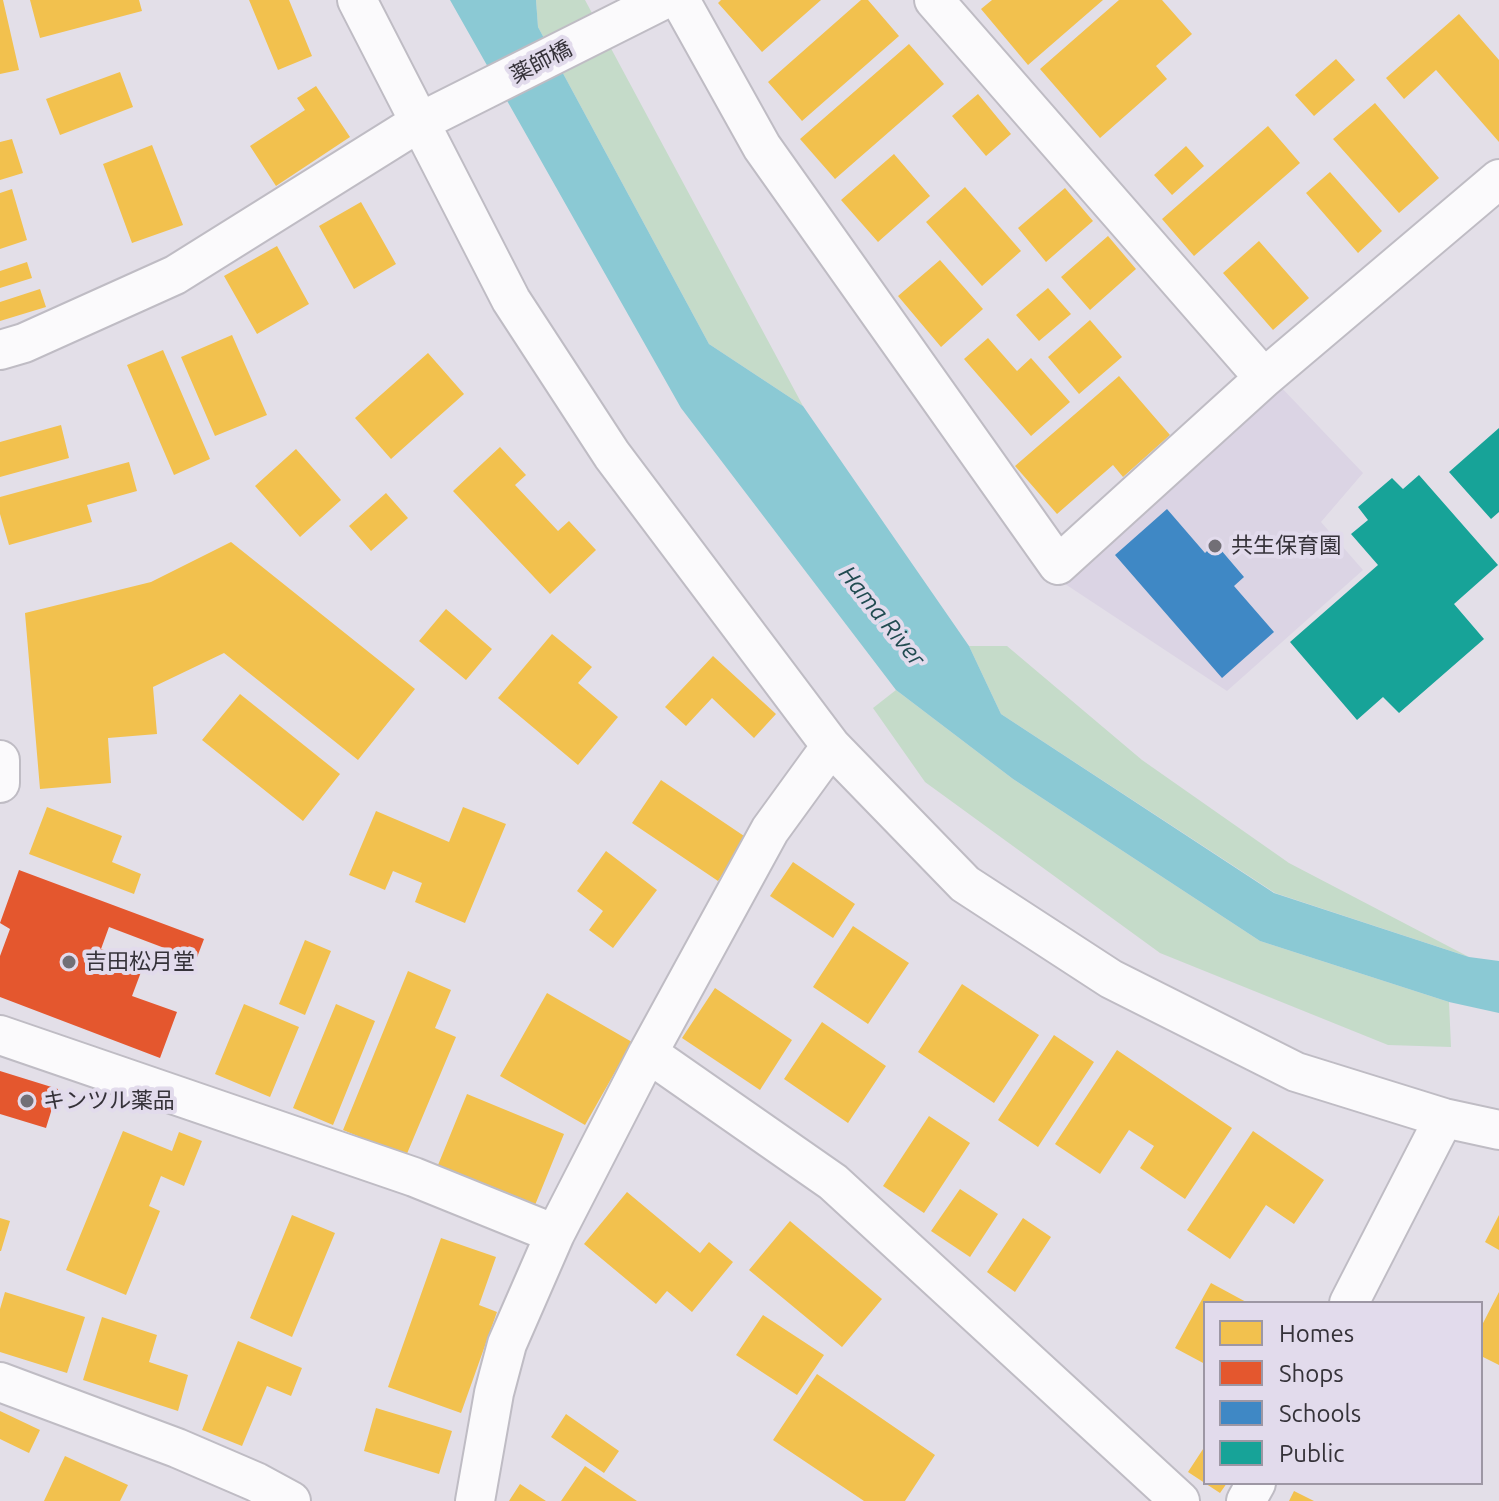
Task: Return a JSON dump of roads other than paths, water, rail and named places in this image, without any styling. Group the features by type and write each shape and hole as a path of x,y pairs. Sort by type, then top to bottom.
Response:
{"street":[{"path":"357,0 511,300 612,455 831,746 965,884 1111,979 1296,1072 1444,1118 1499,1130"},
{"name":"薬師橋","path":"0,350 24,343 175,275 418,123 663,0"},
{"path":"680,0 762,147 1058,565 1264,378 1499,179"},
{"path":"934,0 1264,378"},
{"path":"475,1501 494,1393 507,1344 555,1234 648,1053 770,830 831,746"},
{"path":"0,760 0,783"},
{"path":"0,1035 414,1177 555,1234"},
{"path":"648,1053 833,1182 1180,1501"},
{"path":"1350,1301 1444,1118"},
{"path":"0,1382 177,1448 256,1482 291,1501"}],"water":[{"name":"Hama River","path":"450,0 536,0 538,27 709,344 803,406 969,646 1001,714 1274,893 1469,957 1499,961 1499,1013 1449,1002 1260,941 1013,779 896,690 681,408"}],"place":[{"name":"共生保育園","path":"1215,546"},
{"name":"吉田松月堂","path":"69,962"},
{"name":"キンツル薬品","path":"27,1101"}]}
